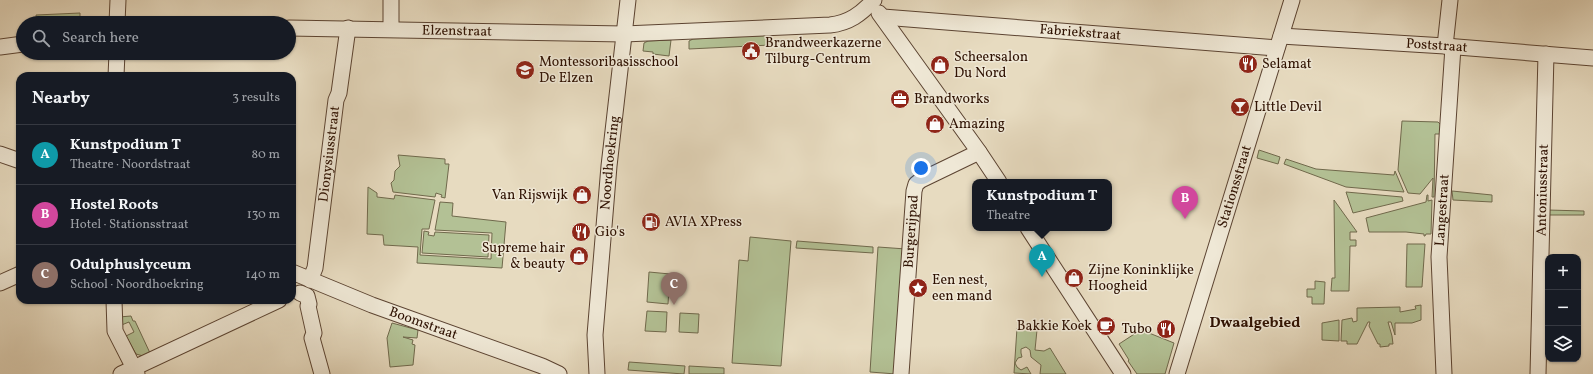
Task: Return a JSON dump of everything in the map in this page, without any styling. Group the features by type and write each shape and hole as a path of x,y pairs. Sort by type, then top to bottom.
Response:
{"street":[{"path":"118,0 118,16"},
{"path":"391,0 391,29"},
{"name":"Noordhoekring","path":"597,374 595,335 609,166 628,0"},
{"name":"Stationsstraat","path":"1177,374 1292,0"},
{"name":"Langestraat","path":"1444,374 1439,257 1450,0"},
{"path":"624,34 830,25 846,22 870,1 979,152 996,179"},
{"name":"Fabriekstraat","path":"883,17 1279,42"},
{"name":"Elzenstraat","path":"296,28 624,34"},
{"name":"Dionysiusstraat","path":"296,294 315,268 336,100 339,93 348,28"},
{"name":"Poststraat","path":"1279,42 1449,47 1593,58"},
{"path":"0,47 16,45"},
{"name":"Antoniusstraat","path":"1538,374 1546,54"},
{"path":"116,72 117,60"},
{"name":"Burgerijpad","path":"901,374 909,251 914,191 916,184 921,180 979,152"},
{"path":"0,154 16,160"},
{"path":"1030,231 1123,374"},
{"name":"Boomstraat","path":"296,274 372,305 557,373"},
{"path":"0,283 16,276"},
{"path":"296,294 307,296 314,333 312,338 322,374"},
{"path":"114,304 115,331 131,372 271,304"}],"green space":[{"path":"80,13 80,16 36,15"},
{"path":"771,35 771,45 689,49 689,41 693,39"},
{"path":"671,40 669,56 643,51 644,43 648,41"},
{"path":"1402,121 1438,122 1442,126 1441,134 1435,134 1434,197 1432,197 1433,178 1420,194 1408,193 1398,170"},
{"path":"1259,150 1280,157 1278,164 1257,158"},
{"path":"398,155 445,159 445,164 449,164 445,198 436,193 435,197 393,192 391,183 394,180 395,171 400,166"},
{"path":"1286,159 1316,169 1394,175 1395,171 1404,192 1346,187 1284,164"},
{"path":"368,187 377,193 377,197 394,199 395,195 435,200 429,229 422,229 420,255 491,259 492,233 435,230 440,202 453,203 452,216 506,222 502,268 417,263 418,247 384,245 383,235 367,234"},
{"path":"1452,191 1492,195 1492,202 1453,200"},
{"path":"1346,192 1402,197 1403,201 1353,213"},
{"path":"1427,195 1428,201 1432,200 1431,234 1426,234 1424,236 1424,234 1406,232 1369,232 1366,218 1426,202"},
{"path":"1334,200 1357,232 1350,232 1350,240 1356,240 1356,246 1350,246 1349,291 1331,291 1332,278 1335,278"},
{"path":"1548,210 1584,211 1584,215 1547,215"},
{"path":"424,231 429,232 428,235 434,236 435,232 489,235 488,257 422,253"},
{"path":"750,237 791,241 781,366 732,363 739,260 748,261"},
{"path":"797,241 873,247 873,253 796,248"},
{"path":"1407,244 1425,244 1422,287 1406,287"},
{"path":"878,247 906,249 896,374 870,372"},
{"path":"649,272 670,274 668,304 647,302"},
{"path":"1315,281 1325,282 1324,304 1312,304 1312,297 1307,297 1307,289 1315,289"},
{"path":"1421,305 1421,320 1412,323 1395,323 1395,335 1391,322 1388,322 1393,344 1389,344 1389,346 1380,347 1380,344 1378,344 1369,326 1370,322 1368,322 1357,344 1347,344 1347,341 1341,341 1342,320 1352,318 1353,322 1357,321 1357,308 1400,307 1400,312 1416,309 1415,306"},
{"path":"647,311 667,312 666,332 645,331"},
{"path":"680,313 699,314 698,333 679,332"},
{"path":"131,316 133,321 135,321 150,353 143,356 136,354 126,336 134,332 129,322 119,326 119,317"},
{"path":"1339,320 1339,341 1322,340 1322,323"},
{"path":"392,323 418,330 417,338 403,337 413,340 412,344 415,345 413,365 390,367 387,338"},
{"path":"1017,328 1037,330 1035,350 1044,351 1050,348 1066,374 1040,374 1041,365 1031,357 1030,350 1026,347 1021,349 1022,357 1018,358 1015,363 1021,370 1027,367 1031,374 1014,373"},
{"path":"1142,329 1174,343 1165,374 1137,374 1119,344"},
{"path":"629,362 685,366 684,374 628,370"},
{"path":"689,366 724,368 724,374 689,374"}],"place":[{"name":"Brandweerkazerne Tilburg-Centrum","path":"751,51"},
{"name":"Selamat","path":"1248,64"},
{"name":"Scheersalon Du Nord","path":"940,65"},
{"name":"Montessoribasisschool De Elzen","path":"525,70"},
{"name":"Brandworks","path":"900,99"},
{"name":"Little Devil","path":"1240,107"},
{"name":"Amazing","path":"935,124"},
{"name":"Van Rijswijk","path":"582,195"},
{"name":"Hostel Roots","path":"1185,219"},
{"name":"AVIA XPress","path":"651,222"},
{"name":"Gio's","path":"581,232"},
{"name":"Supreme hair & beauty","path":"579,256"},
{"name":"Kunstpodium T","path":"1042,277"},
{"name":"Zijne Koninklijke Hoogheid","path":"1074,278"},
{"name":"Een nest, een mand","path":"918,288"},
{"name":"Odulphuslyceum","path":"674,305"},
{"name":"Bakkie Koek","path":"1106,326"},
{"name":"Tubo","path":"1166,329"}],"district":[{"name":"Dwaalgebied","path":"1255,323"}]}
